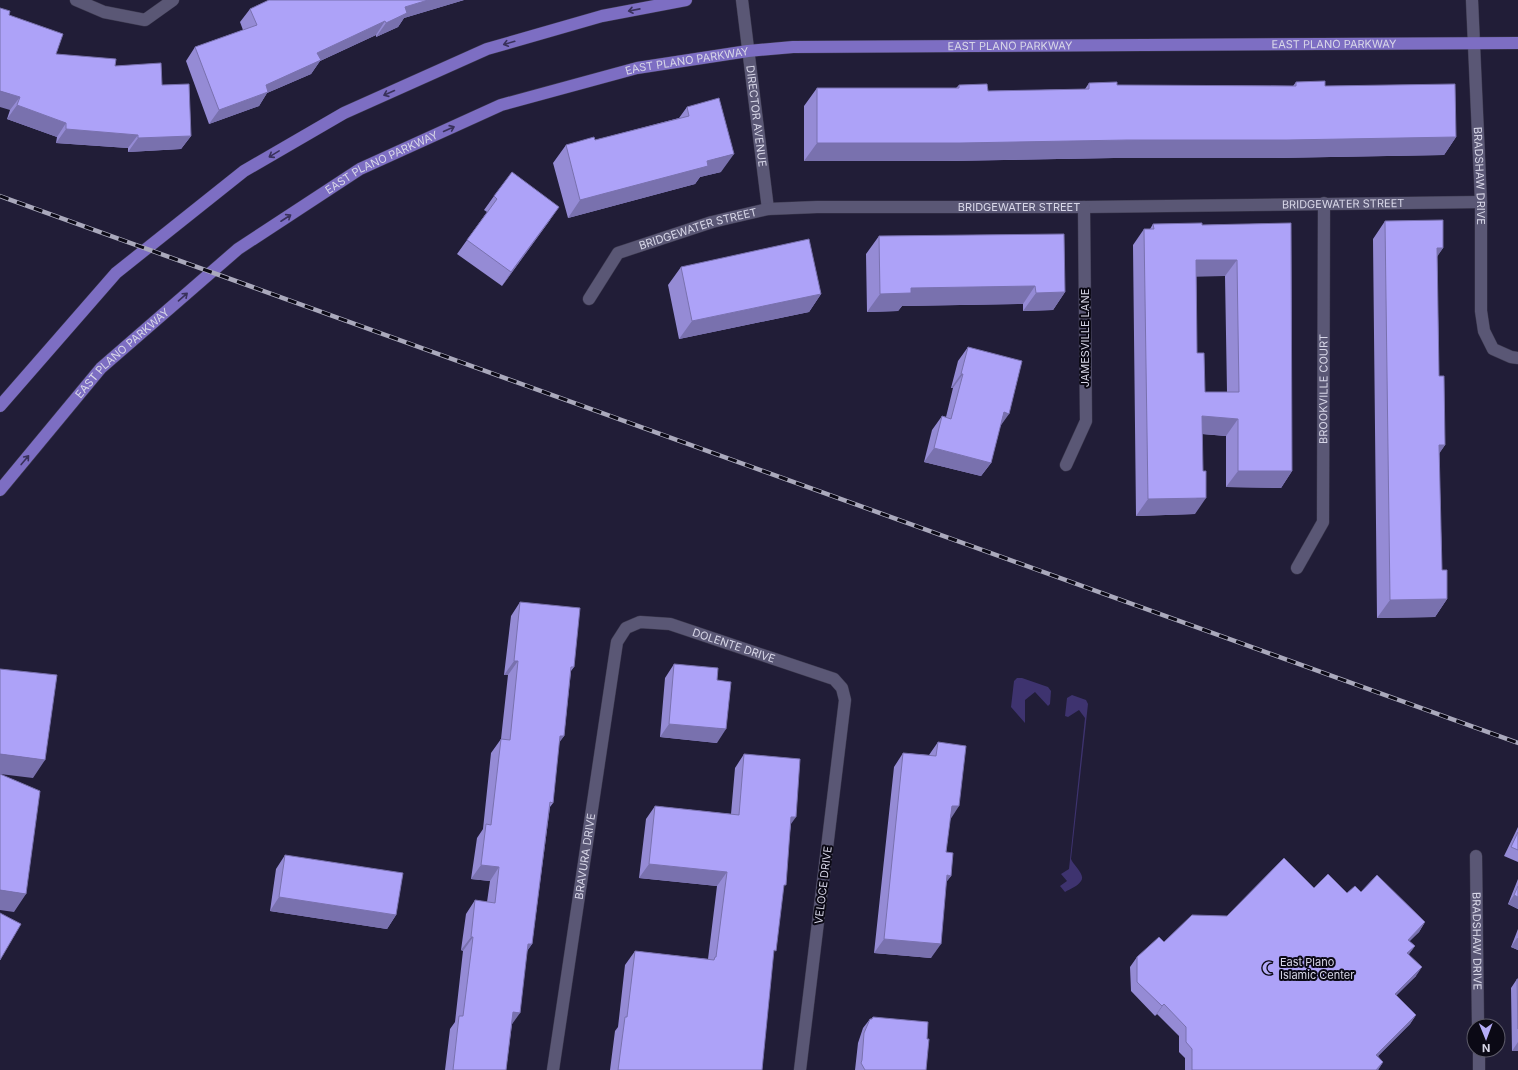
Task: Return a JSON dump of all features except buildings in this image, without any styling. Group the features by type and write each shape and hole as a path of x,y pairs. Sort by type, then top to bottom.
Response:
{"main road":[{"path":"0,406 116,273 244,172 330,120 487,49 602,16 686,0"},
{"name":"EAST PLANO PARKWAY","path":"0,490 101,368 238,249 360,169 501,105 637,68 748,51 793,47 1518,44"}],"street":[{"path":"76,0 104,12 145,20 173,0"},
{"name":"DIRECTOR AVENUE","path":"742,0 768,209"},
{"name":"BRADSHAW DRIVE","path":"1472,0 1481,202 1481,311 1484,331 1493,349 1511,357 1518,358"},
{"name":"BRIDGEWATER STREET","path":"589,299 618,253 712,222 768,209 817,207 1084,207 1481,202"},
{"name":"BROOKVILLE COURT","path":"1297,568 1323,522 1324,203"},
{"name":"JAMESVILLE LANE","path":"1066,465 1086,421 1084,207"},
{"name":"DOLENTE DRIVE","path":"617,642 626,628 640,622 670,624 834,679 842,688 845,700"},
{"name":"BRAVURA DRIVE","path":"553,1070 617,642"},
{"name":"VELOCE DRIVE","path":"800,1070 845,700"},
{"name":"BRADSHAW DRIVE","path":"1476,856 1478,1018"},
{"path":"1479,1058 1479,1070"}],"shaded area":[{"path":"1017,678 1022,678 1048,687 1051,691 1050,704 1048,706 1035,692 1025,700 1025,723 1011,707 1014,681"},
{"path":"1072,695 1086,700 1088,704 1071,859 1081,873 1082,879 1078,884 1065,892 1060,886 1067,881 1061,874 1069,869 1085,718 1079,710 1068,717 1065,716 1067,698"}],"railway":[{"path":"0,196 1518,743"}],"place":[{"name":"East Plano Islamic Center","path":"1269,968"}]}
